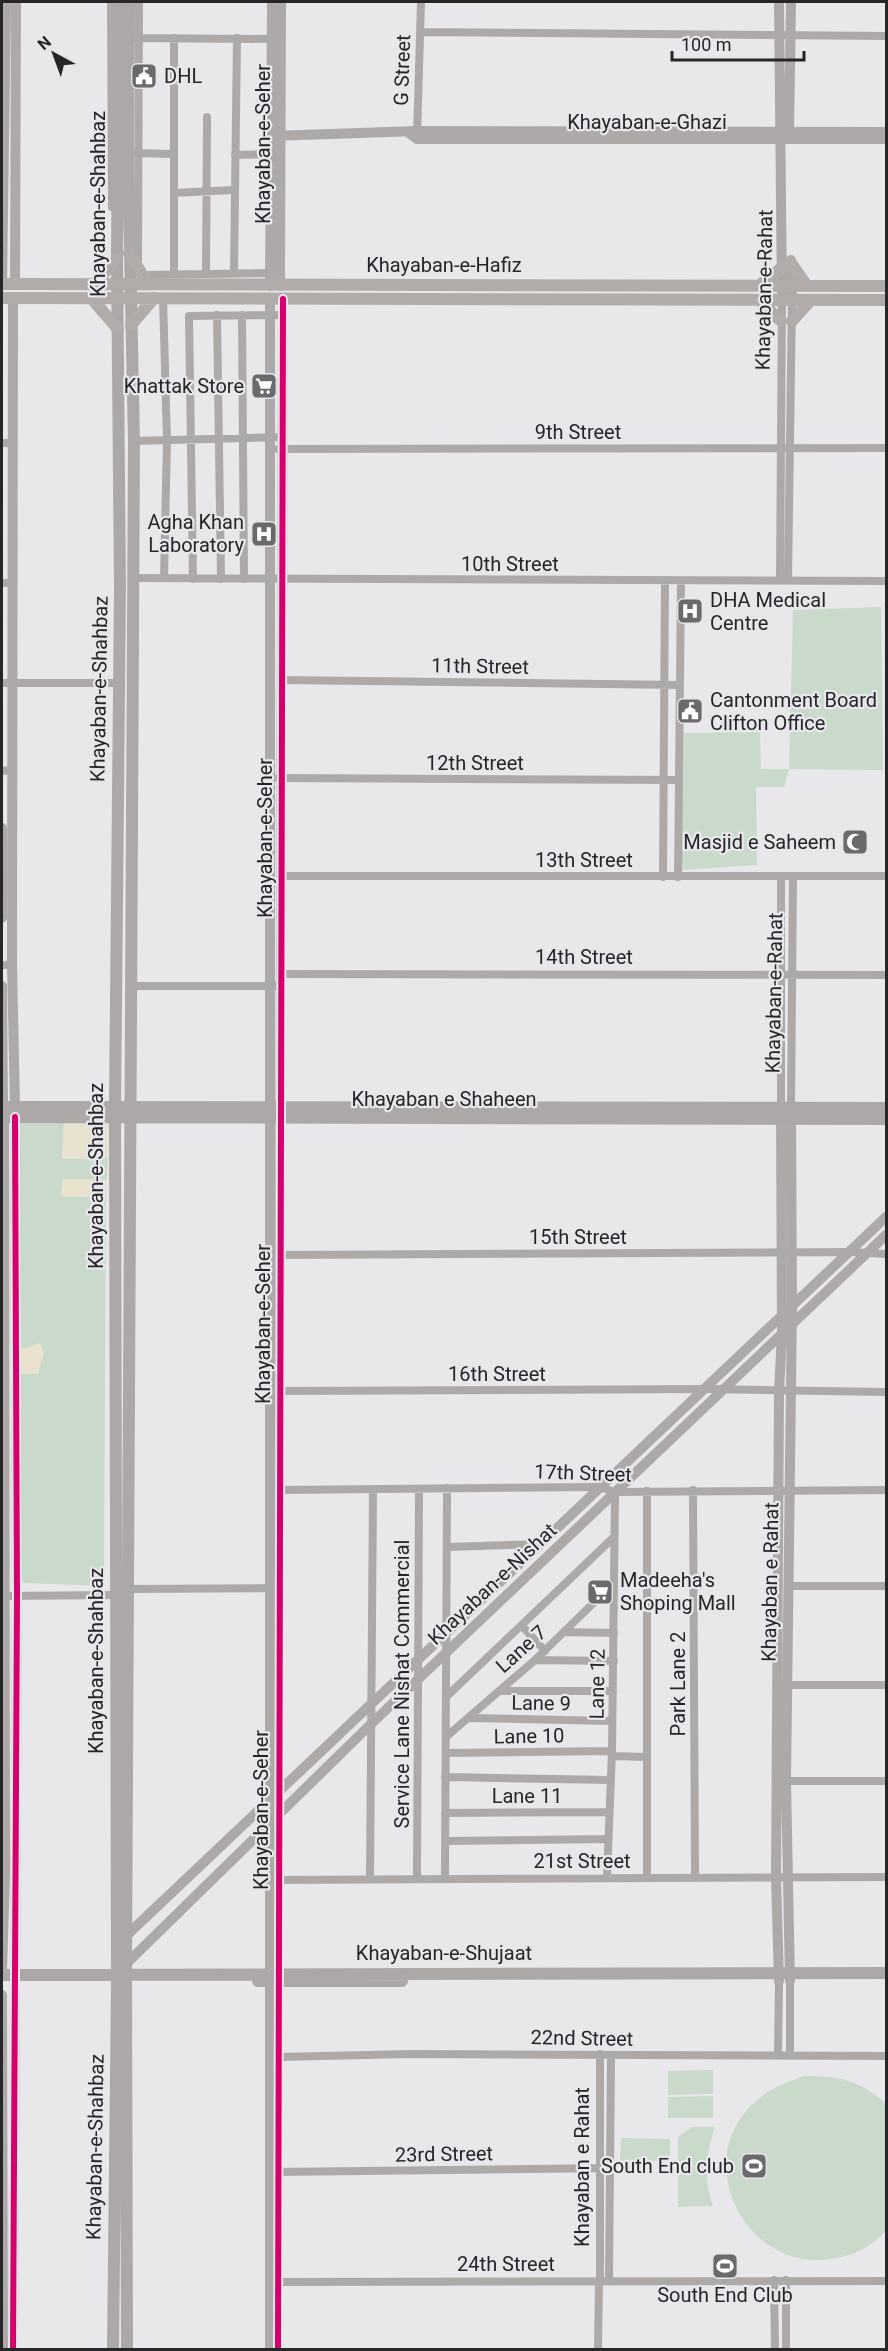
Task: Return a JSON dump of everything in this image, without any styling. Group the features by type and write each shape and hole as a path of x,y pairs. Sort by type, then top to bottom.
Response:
{"main road":[{"name":"Khayaban-e-Shahbaz","path":"118,2 115,262 124,283"},
{"name":"Khayaban-e-Shahbaz","path":"127,2349 123,1976 115,1595 114,1106 119,683 118,329 129,253 134,153 134,38 129,2"},
{"path":"129,253 143,275"},
{"path":"94,284 115,262"},
{"path":"760,285 788,265 807,286"},
{"name":"Khayaban-e-Hafiz","path":"2,284 124,283 143,275 274,283 886,285"},
{"name":"Khayaban-e-Hafiz","path":"7,298 158,298 274,283"},
{"name":"Khayaban-e-Hafiz","path":"274,283 283,299 886,300"},
{"path":"533,284 533,299"},
{"path":"92,298 118,329"},
{"name":"Khayaban-e-Shahbaz","path":"113,2349 123,1976 128,1935 134,441 131,325 123,298"},
{"path":"131,325 158,298"},
{"path":"759,300 787,321 811,300"},
{"name":"Khayaban e Shaheen","path":"7,1112 130,1106 275,1113"},
{"name":"Khayaban e Shaheen","path":"7,1112 131,1119 275,1113 786,1113 886,1108"},
{"name":"Khayaban e Shaheen","path":"786,1113 886,1119"},
{"name":"Khayaban-e-Shujaat","path":"123,1976 785,1977 886,1973"},
{"path":"6,1977 123,1976"},
{"name":"Khayaban-e-Shujaat","path":"785,1977 886,1981"}],"street":[{"path":"2,284 3,135 11,84 4,32 6,2"},
{"path":"15,284 11,84 16,2"},
{"path":"111,2 115,262"},
{"path":"139,2 134,38 272,39"},
{"name":"Khayaban-e-Seher","path":"272,2 277,136"},
{"name":"Khayaban-e-Seher","path":"276,986 281,974 281,876 270,580 270,314 274,283 281,2"},
{"name":"G Street","path":"414,134 421,2"},
{"name":"Khayaban-e-Rahat","path":"779,2 786,136 787,321 791,449 784,580"},
{"name":"Khayaban-e-Rahat","path":"786,136 791,2"},
{"path":"420,32 886,36"},
{"path":"174,38 174,272"},
{"path":"234,272 237,38"},
{"path":"201,277 206,193 207,117"},
{"name":"Khayaban-e-Ghazi","path":"786,136 886,132"},
{"name":"Khayaban-e-Ghazi","path":"277,136 414,134 786,136 886,139"},
{"path":"173,154 134,153 143,275 174,272 201,277 234,272 274,283 272,154 277,136"},
{"path":"235,155 272,154"},
{"path":"174,193 234,190"},
{"path":"5,2174 15,2080 6,1977 7,298"},
{"path":"158,298 166,440 164,578"},
{"name":"Khayaban-e-Seher","path":"278,2349 274,2282 275,1113 276,778 282,680 283,299"},
{"path":"217,315 217,439 221,579"},
{"path":"242,315 244,579"},
{"path":"193,579 189,316 283,315"},
{"name":"Khayaban-e-Rahat","path":"784,580 780,449 787,321"},
{"name":"9th Street","path":"134,441 242,439 270,443 780,449 886,448"},
{"name":"10th Street","path":"133,578 886,581"},
{"path":"663,877 665,581"},
{"path":"678,877 681,581"},
{"name":"11th Street","path":"282,680 679,685"},
{"path":"7,683 119,683"},
{"name":"12th Street","path":"276,778 679,780"},
{"path":"2,828 5,874 2,918"},
{"name":"13th Street","path":"281,876 886,876"},
{"name":"Khayaban-e-Rahat","path":"781,877 779,974 786,1113"},
{"name":"Khayaban-e-Rahat","path":"786,1113 793,974 793,877"},
{"name":"14th Street","path":"281,974 886,975"},
{"path":"2,986 7,1112"},
{"path":"131,986 276,986"},
{"name":"Khayaban e Rahat","path":"786,1113 787,1254 792,1308 787,1330 784,1391 782,1877 790,2056"},
{"name":"Khayaban-e-Nishat","path":"128,1935 541,1544 599,1486 792,1308 886,1217"},
{"name":"Khayaban-e-Nishat","path":"123,1976 274,1820 372,1723 886,1235"},
{"name":"15th Street","path":"275,1255 850,1252 886,1254"},
{"name":"Khayaban e Rahat","path":"787,1254 782,1317 787,1330"},
{"name":"16th Street","path":"275,1391 705,1389 784,1391"},
{"name":"Khayaban-e-Seher","path":"274,1588 279,1490 275,1391"},
{"path":"784,1391 886,1392"},
{"path":"7,1469 17,1596 7,1690"},
{"name":"17th Street","path":"279,1490 374,1491 599,1486 615,1492 886,1490"},
{"path":"445,1878 447,1488"},
{"name":"Service Lane Nishat Commercial","path":"417,1878 419,1490"},
{"name":"Park Lane 2","path":"693,1490 695,1877"},
{"name":"Khayaban e Rahat","path":"782,1877 786,1781 788,1586 784,1490"},
{"path":"370,1878 374,1491"},
{"path":"647,1491 647,1878"},
{"name":"Lane 12","path":"607,1877 614,1661 615,1492"},
{"path":"446,1698 614,1537"},
{"path":"448,1547 541,1544"},
{"name":"Lane 7","path":"447,1736 545,1651 614,1583"},
{"path":"788,1586 886,1586"},
{"path":"129,1589 274,1588"},
{"path":"5,1596 115,1595"},
{"path":"522,1626 545,1651"},
{"path":"564,1632 614,1633"},
{"path":"535,1660 614,1661"},
{"path":"787,1685 886,1684"},
{"path":"499,1691 613,1691"},
{"name":"Lane 9","path":"469,1718 612,1722"},
{"name":"Lane 10","path":"446,1753 647,1756"},
{"path":"446,1777 610,1780"},
{"path":"786,1781 886,1782"},
{"name":"Lane 11","path":"445,1813 609,1812"},
{"name":"Khayaban-e-Seher","path":"270,2349 277,2172 274,1977 278,1880 274,1820"},
{"path":"445,1841 608,1839"},
{"name":"21st Street","path":"278,1880 886,1877"},
{"name":"Khayaban e Rahat","path":"778,2056 785,1977"},
{"path":"2,1995 6,2265 3,2349"},
{"name":"22nd Street","path":"277,2057 411,2054 886,2056"},
{"name":"Khayaban e Rahat","path":"600,2054 603,2280"},
{"name":"Khayaban e Rahat","path":"603,2280 610,2168 611,2055"},
{"path":"2,2080 15,2080"},
{"name":"23rd Street","path":"277,2172 610,2168"},
{"path":"6,2265 13,2349"},
{"path":"598,2349 603,2280"},
{"path":"774,2280 775,2349"},
{"path":"786,2280 786,2349"},
{"name":"24th Street","path":"274,2282 886,2281"}],"green space":[{"path":"881,607 883,770 789,769 793,610"},
{"path":"760,732 761,769 789,769 784,787 756,787 757,865 681,870 684,733"},
{"path":"18,1120 64,1121 62,1159 108,1158 107,1180 63,1179 61,1196 106,1198 104,1586 24,1583 21,1578 19,1374 23,1349 17,1343"},
{"path":"713,2070 713,2094 668,2095 668,2071"},
{"path":"804,2076 839,2078 857,2084 886,2103 886,2231 874,2242 847,2256 831,2259 801,2259 775,2249 753,2231 737,2208 728,2182 727,2155 735,2128 753,2104 765,2094"},
{"path":"713,2096 713,2118 668,2118 668,2097"},
{"path":"692,2127 715,2127 709,2147 707,2166 708,2186 713,2206 678,2207 678,2137"},
{"path":"621,2138 670,2139 670,2161 620,2160"}],"sand":[{"path":"64,1121 109,1123 108,1158 62,1159"},
{"path":"63,1179 107,1180 106,1198 61,1196"},
{"path":"40,1343 44,1353 38,1374 19,1374 18,1344 23,1349"}],"cycle path":[{"path":"278,2350 283,299"},
{"path":"13,2350 17,1596 15,1117"}],"place":[{"name":"DHL","path":"144,76"},
{"name":"Khattak Store","path":"264,386"},
{"name":"Agha Khan Laboratory","path":"264,534"},
{"name":"DHA Medical Centre","path":"690,611"},
{"name":"Cantonment Board Clifton Office","path":"690,711"},
{"name":"Masjid e Saheem","path":"855,842"},
{"name":"Madeeha's Shoping Mall","path":"600,1592"},
{"name":"South End club","path":"754,2166"},
{"name":"South End Club","path":"725,2266"}]}
